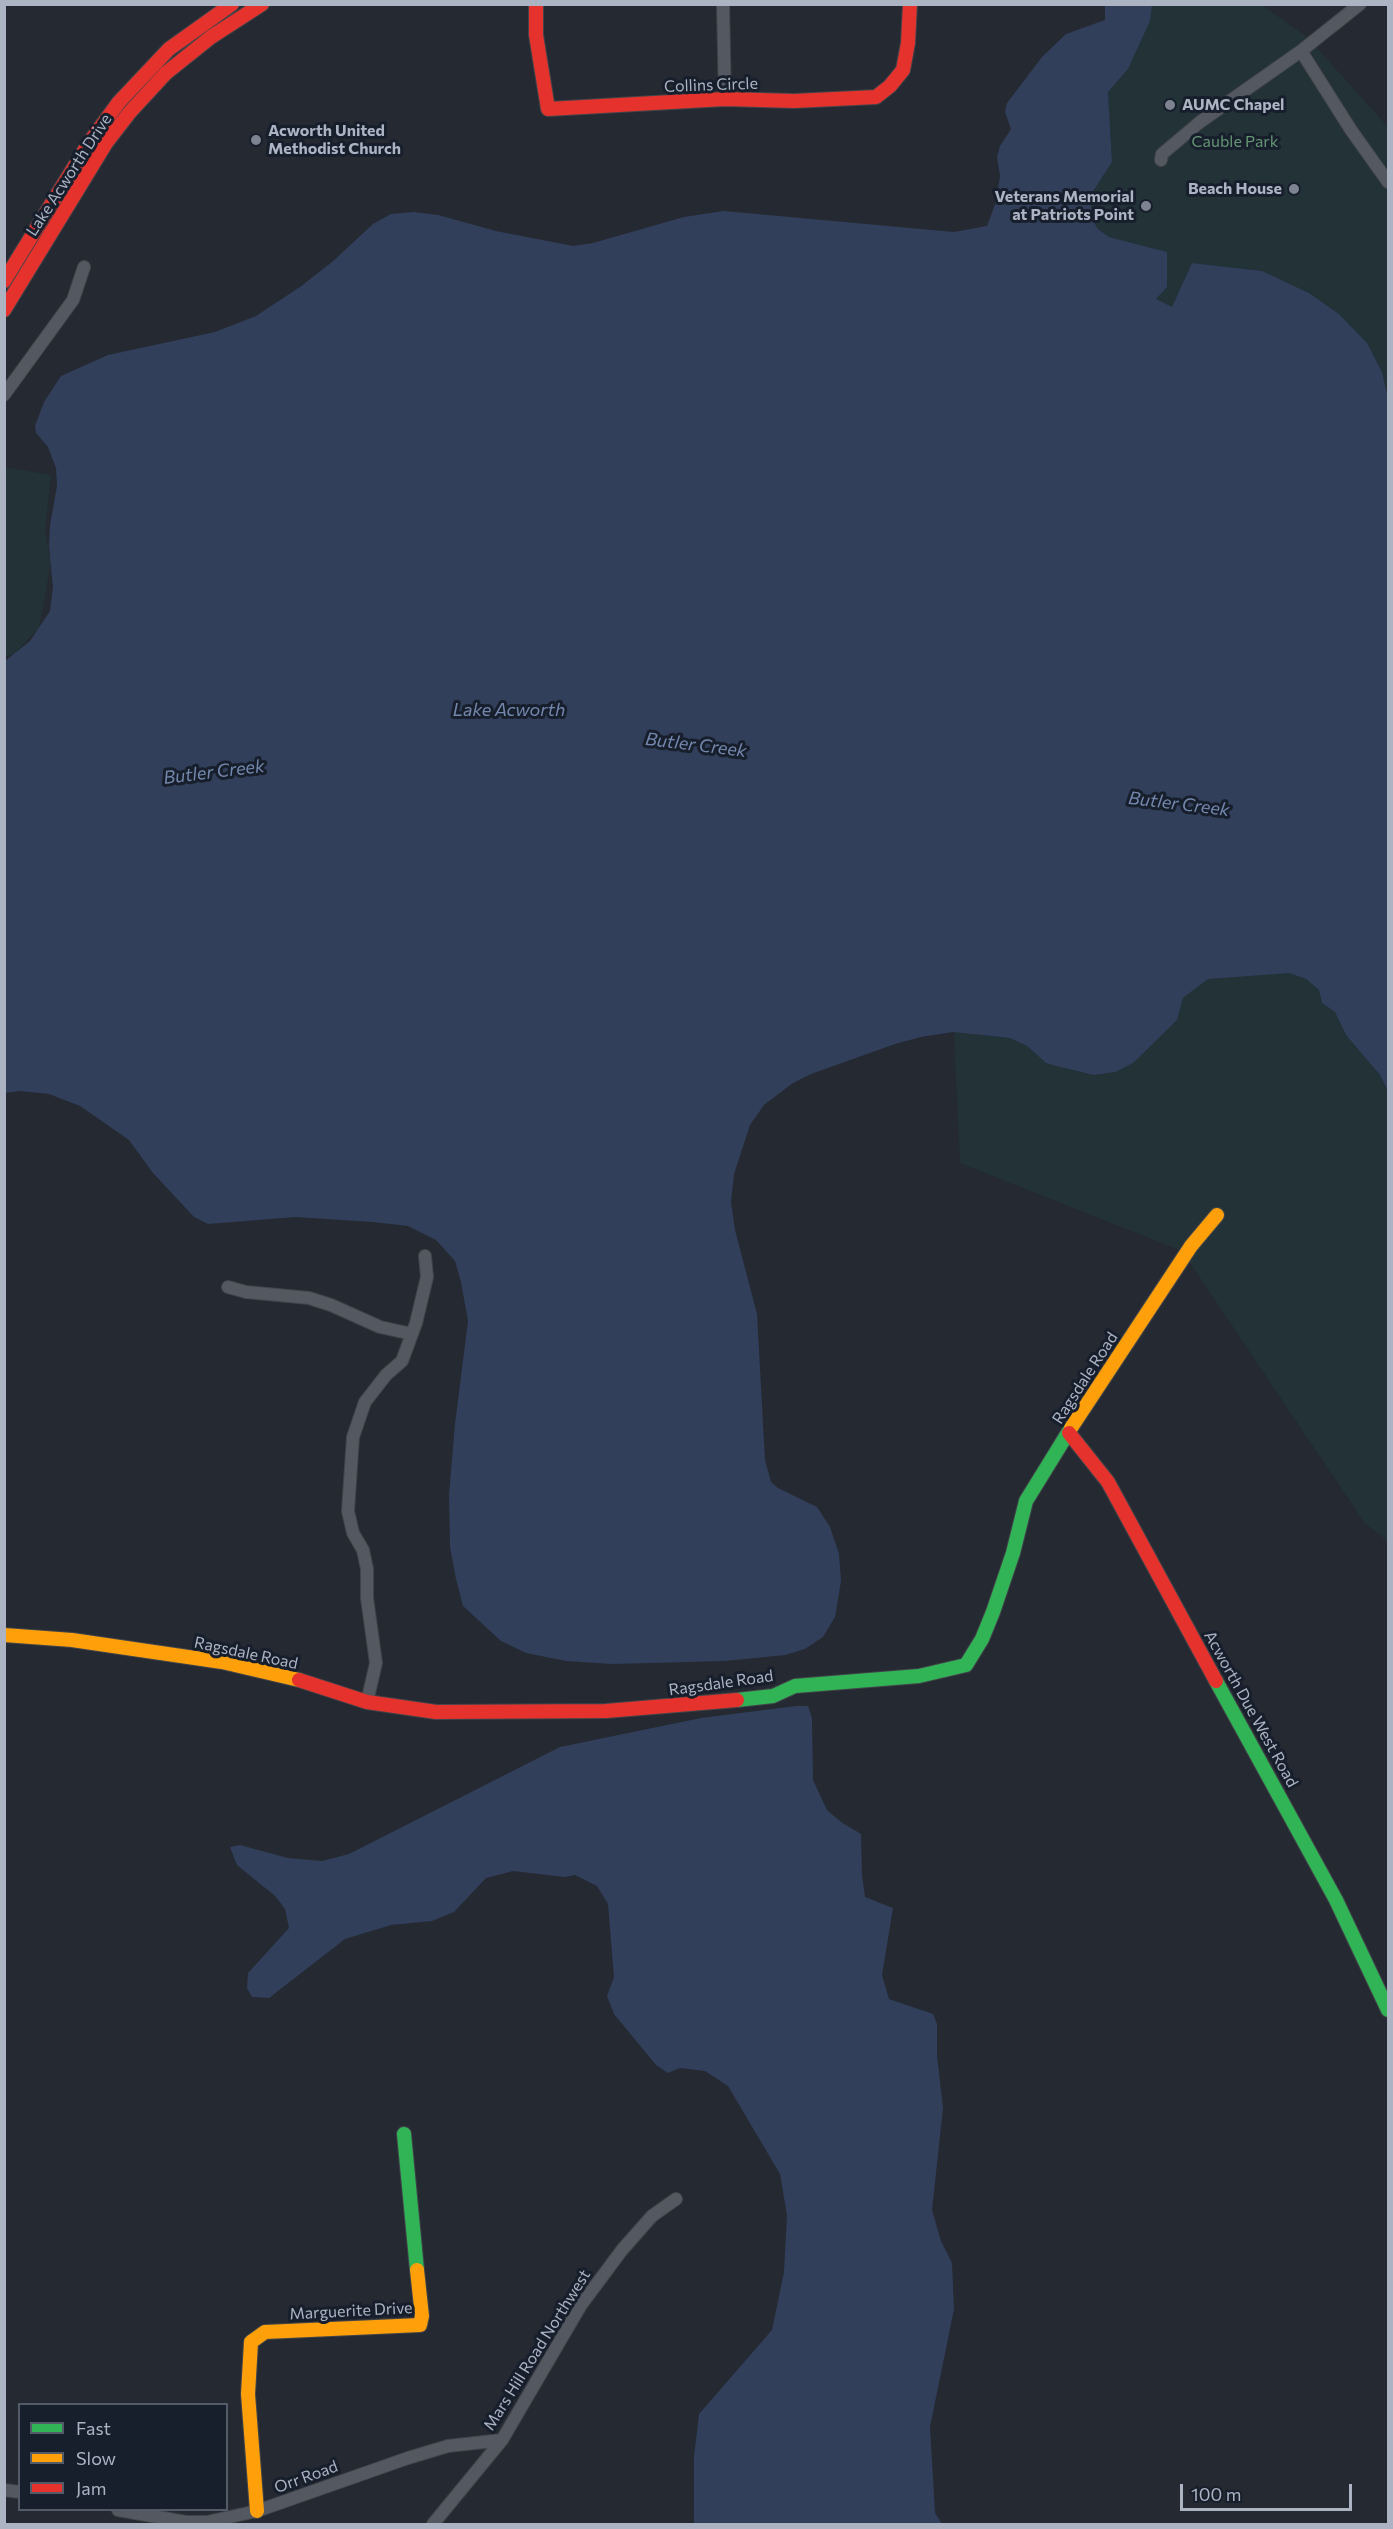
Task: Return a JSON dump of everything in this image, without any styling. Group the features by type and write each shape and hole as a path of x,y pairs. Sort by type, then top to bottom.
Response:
{"street":[{"name":"Lake Acworth Drive","path":"4,280 89,143 119,102 169,49 232,4"},
{"name":"Lake Acworth Drive","path":"4,310 106,143 130,112 166,73 211,37 262,4"},
{"name":"Collins Circle","path":"536,4 536,35 548,109 725,99 794,101 876,97 890,86 903,70 908,43 910,4"},
{"path":"723,4 725,99"},
{"path":"1161,160 1162,154 1200,122 1301,51 1360,4"},
{"path":"1301,51 1351,130 1389,183"},
{"path":"4,395 73,300 84,267"},
{"name":"Ragsdale Road","path":"4,1635 72,1640 222,1662 285,1676 367,1702 436,1712 606,1711 773,1696 795,1686 919,1676 966,1665 982,1639 993,1612 1013,1553 1026,1501 1191,1246 1217,1215"},
{"path":"367,1702 376,1663 367,1598 367,1569 363,1550 353,1533 348,1511 354,1437 365,1402 386,1375 402,1361 412,1334 427,1277 425,1256"},
{"path":"228,1287 246,1292 309,1298 331,1305 380,1327 412,1334"},
{"name":"Acworth Due West Road","path":"1069,1433 1113,1492 1336,1900 1389,2010"},
{"name":"Marguerite Drive","path":"257,2511 248,2394 250,2342 265,2332 420,2325 422,2316 404,2134"},
{"name":"Mars Hill Road Northwest","path":"433,2524 502,2440 581,2305 622,2250 652,2216 676,2199"},
{"name":"Orr Road","path":"124,2511 186,2522 207,2522 257,2511 448,2446 502,2440"}],"green space":[{"name":"Cauble Park","path":"1152,5 1262,5 1307,37 1388,127 1388,398 1382,372 1367,343 1339,314 1309,293 1262,271 1192,263 1172,308 1156,299 1167,252 1109,237 1098,229 1092,219 1090,196 1112,162 1108,92 1128,69 1150,21"},
{"path":"5,467 51,475 45,533 51,562 39,628 15,653 5,657"},
{"path":"1289,973 1306,979 1319,990 1322,1003 1335,1012 1346,1035 1380,1075 1387,1089 1388,1542 1364,1522 1182,1251 960,1163 954,1032 1010,1038 1027,1046 1046,1063 1060,1067 1094,1075 1115,1072 1177,1020 1183,998 1208,979"}],"water":[{"name":"Lake Acworth","path":"1105,5 1152,5 1150,21 1128,69 1108,92 1112,162 1090,196 1092,219 1098,229 1109,237 1167,252 1167,287 1156,299 1172,307 1192,263 1262,271 1309,293 1339,314 1367,343 1382,372 1388,398 1388,1161 1387,1089 1380,1075 1346,1035 1335,1012 1322,1003 1319,990 1306,979 1289,973 1208,979 1183,998 1177,1020 1133,1063 1115,1072 1094,1075 1060,1067 1046,1063 1027,1046 1010,1038 953,1032 895,1044 811,1074 793,1083 764,1105 750,1125 734,1174 731,1202 735,1230 757,1314 765,1460 771,1482 778,1488 817,1507 830,1527 839,1554 841,1581 835,1617 823,1637 805,1649 785,1655 725,1661 612,1664 566,1661 526,1653 501,1641 463,1606 456,1579 450,1547 449,1495 468,1321 455,1261 436,1240 408,1226 373,1222 295,1217 208,1224 194,1217 153,1173 129,1140 80,1106 49,1094 20,1091 5,1093 5,661 30,641 50,611 53,587 49,546 57,486 56,468 48,447 36,433 35,426 44,402 61,376 108,355 215,332 256,316 300,287 332,262 373,224 391,214 414,212 438,215 496,231 573,246 593,243 684,217 724,211 954,232 987,226 996,202 1000,176 997,157 1000,146 1011,129 1005,112 1007,103 1042,57 1066,34 1105,20"},
{"path":"808,1706 812,1718 813,1780 827,1810 861,1834 865,1897 893,1908 882,1975 889,1999 933,2014 937,2024 937,2055 943,2108 932,2210 941,2241 952,2263 954,2309 930,2427 935,2513 942,2524 694,2524 694,2457 699,2414 772,2330 784,2272 787,2215 780,2174 728,2086 705,2071 680,2068 668,2073 656,2065 614,2014 607,1996 614,1977 608,1904 597,1886 575,1875 565,1877 513,1871 486,1878 454,1912 432,1921 391,1925 345,1939 269,1998 252,1997 247,1988 248,1973 289,1928 285,1909 275,1896 237,1865 230,1847 240,1845 288,1858 322,1861 349,1854 560,1747 701,1718"}],"traffic: fast":[{"path":"737,1700 773,1696 795,1686 919,1676 966,1665 982,1639 993,1612 1013,1553 1026,1501 1071,1428"},
{"path":"1216,1681 1336,1900 1388,2010"},
{"path":"404,2134 417,2270"}],"traffic: slow":[{"path":"1071,1428 1191,1246 1217,1215"},
{"path":"4,1635 72,1640 222,1662 299,1680"},
{"path":"257,2511 248,2394 251,2342 265,2332 420,2325 422,2316 417,2270"}],"traffic: jam":[{"path":"4,281 89,143 119,102 169,49 232,4"},
{"path":"4,310 106,143 130,112 166,73 211,37 262,4"},
{"path":"536,4 536,35 548,109 725,99 794,101 876,97 890,86 903,70 908,43 910,4"},
{"path":"1069,1433 1108,1482 1216,1681"},
{"path":"299,1680 367,1702 436,1712 606,1711 737,1700"}],"place":[{"name":"AUMC Chapel","path":"1170,105"},
{"name":"Acworth United Methodist Church","path":"256,140"},
{"name":"Beach House","path":"1294,189"},
{"name":"Veterans Memorial at Patriots Point","path":"1146,206"}],"water label":[{"name":"Butler Creek","path":"696,745"},
{"name":"Butler Creek","path":"214,772"},
{"name":"Butler Creek","path":"1179,804"}]}
